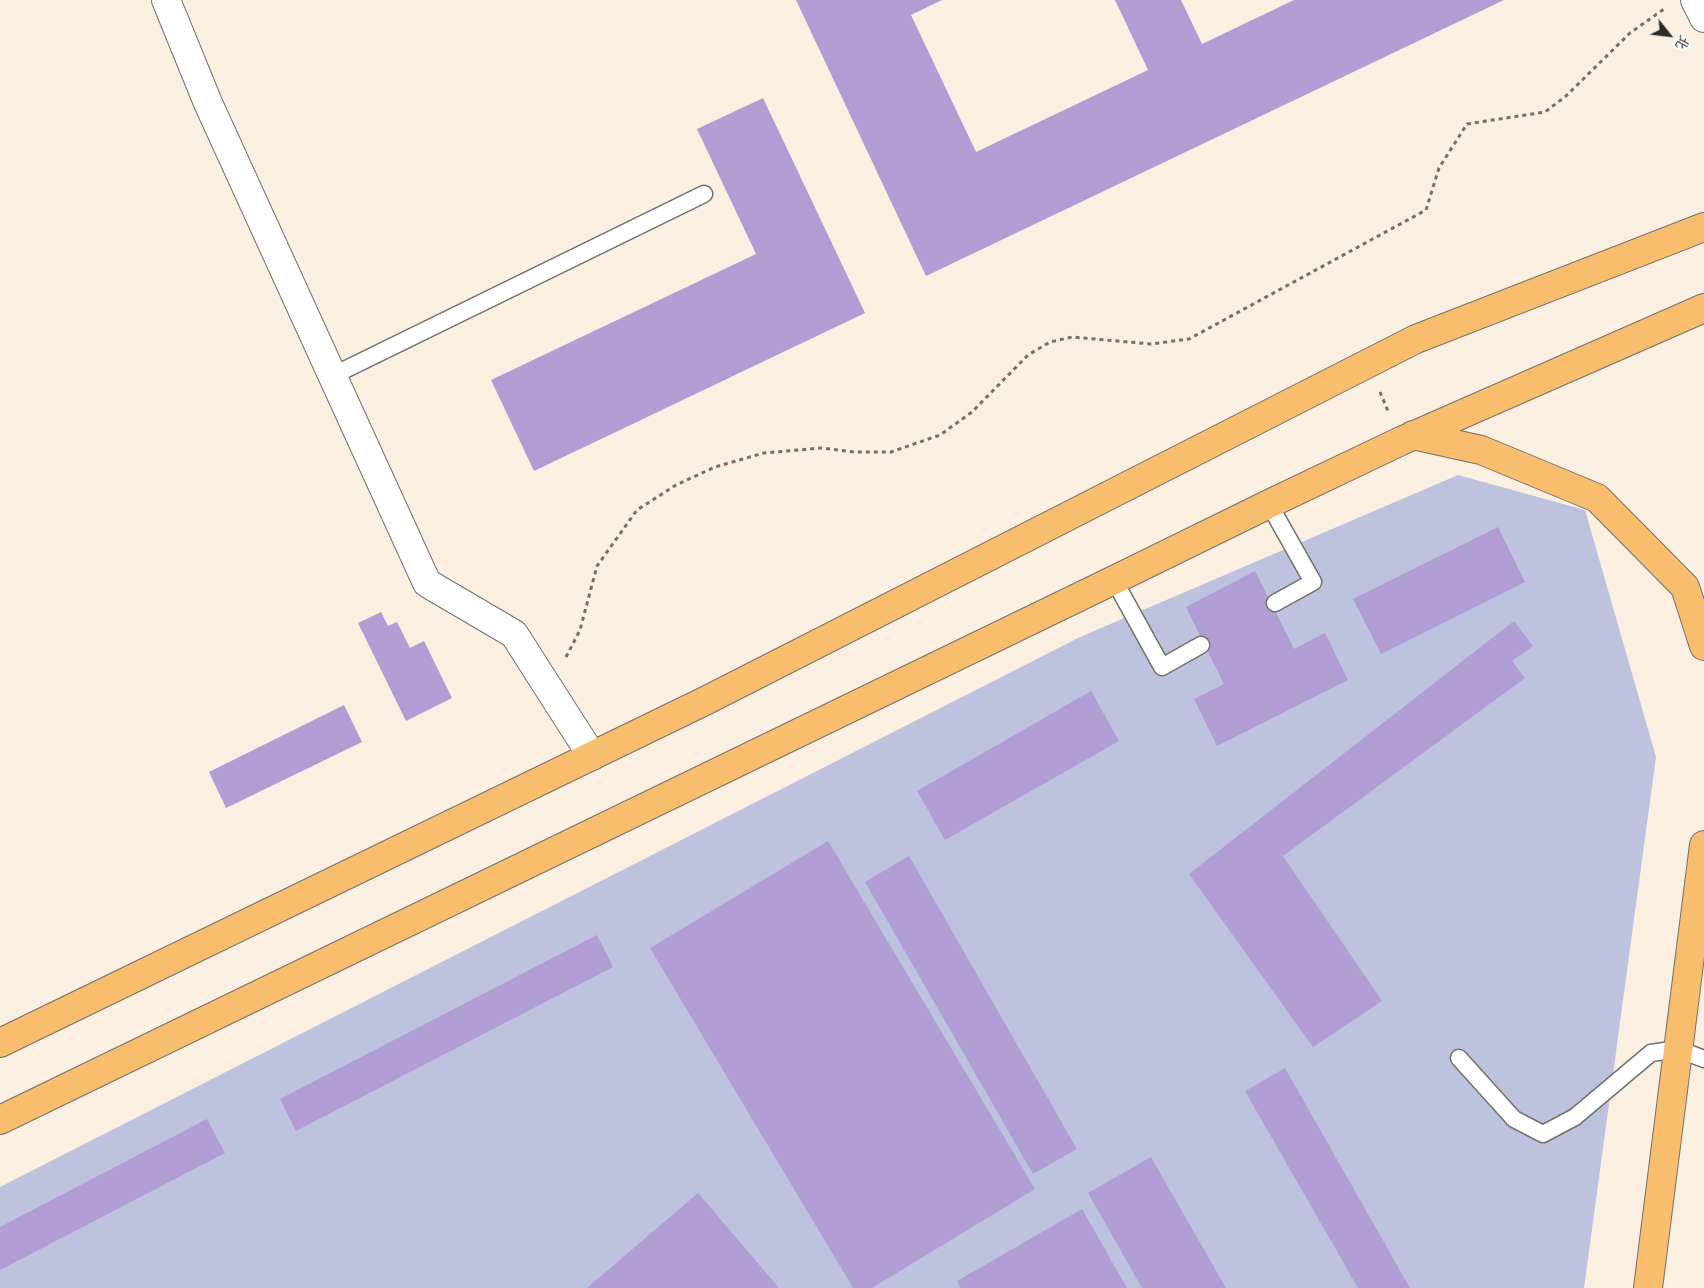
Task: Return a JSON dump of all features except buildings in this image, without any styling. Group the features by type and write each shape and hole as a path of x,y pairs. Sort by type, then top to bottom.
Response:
{"highway":[{"path":"0,1043 705,701 1416,339 1704,227"},
{"path":"0,1120 1268,504 1407,438 1704,308"},
{"path":"1407,438 1481,450 1597,498 1685,587 1704,646"},
{"path":"1648,1288 1704,845"}],"street":[{"path":"166,0 208,103 427,584 514,634 592,756"},
{"path":"1683,3 1704,18"}],"lane":[{"path":"332,376 704,194"},
{"path":"1268,504 1313,582 1274,603"},
{"path":"1114,580 1162,667 1201,645"},
{"path":"1459,1058 1514,1119 1543,1134 1575,1118 1651,1052 1678,1049 1704,1059"}],"path":[{"path":"549,688 580,630 597,566 637,510 676,485 715,467 764,453 821,448 855,452 891,452 940,435 972,412 1028,355 1050,342 1072,337 1151,344 1189,339 1426,210 1439,168 1467,124 1545,112 1566,96 1630,33 1683,3"},
{"path":"1367,364 1407,438"}],"shaded area":[{"path":"1458,475 1585,510 1656,757 1584,1288 0,1288 0,1187 1080,637"}]}
